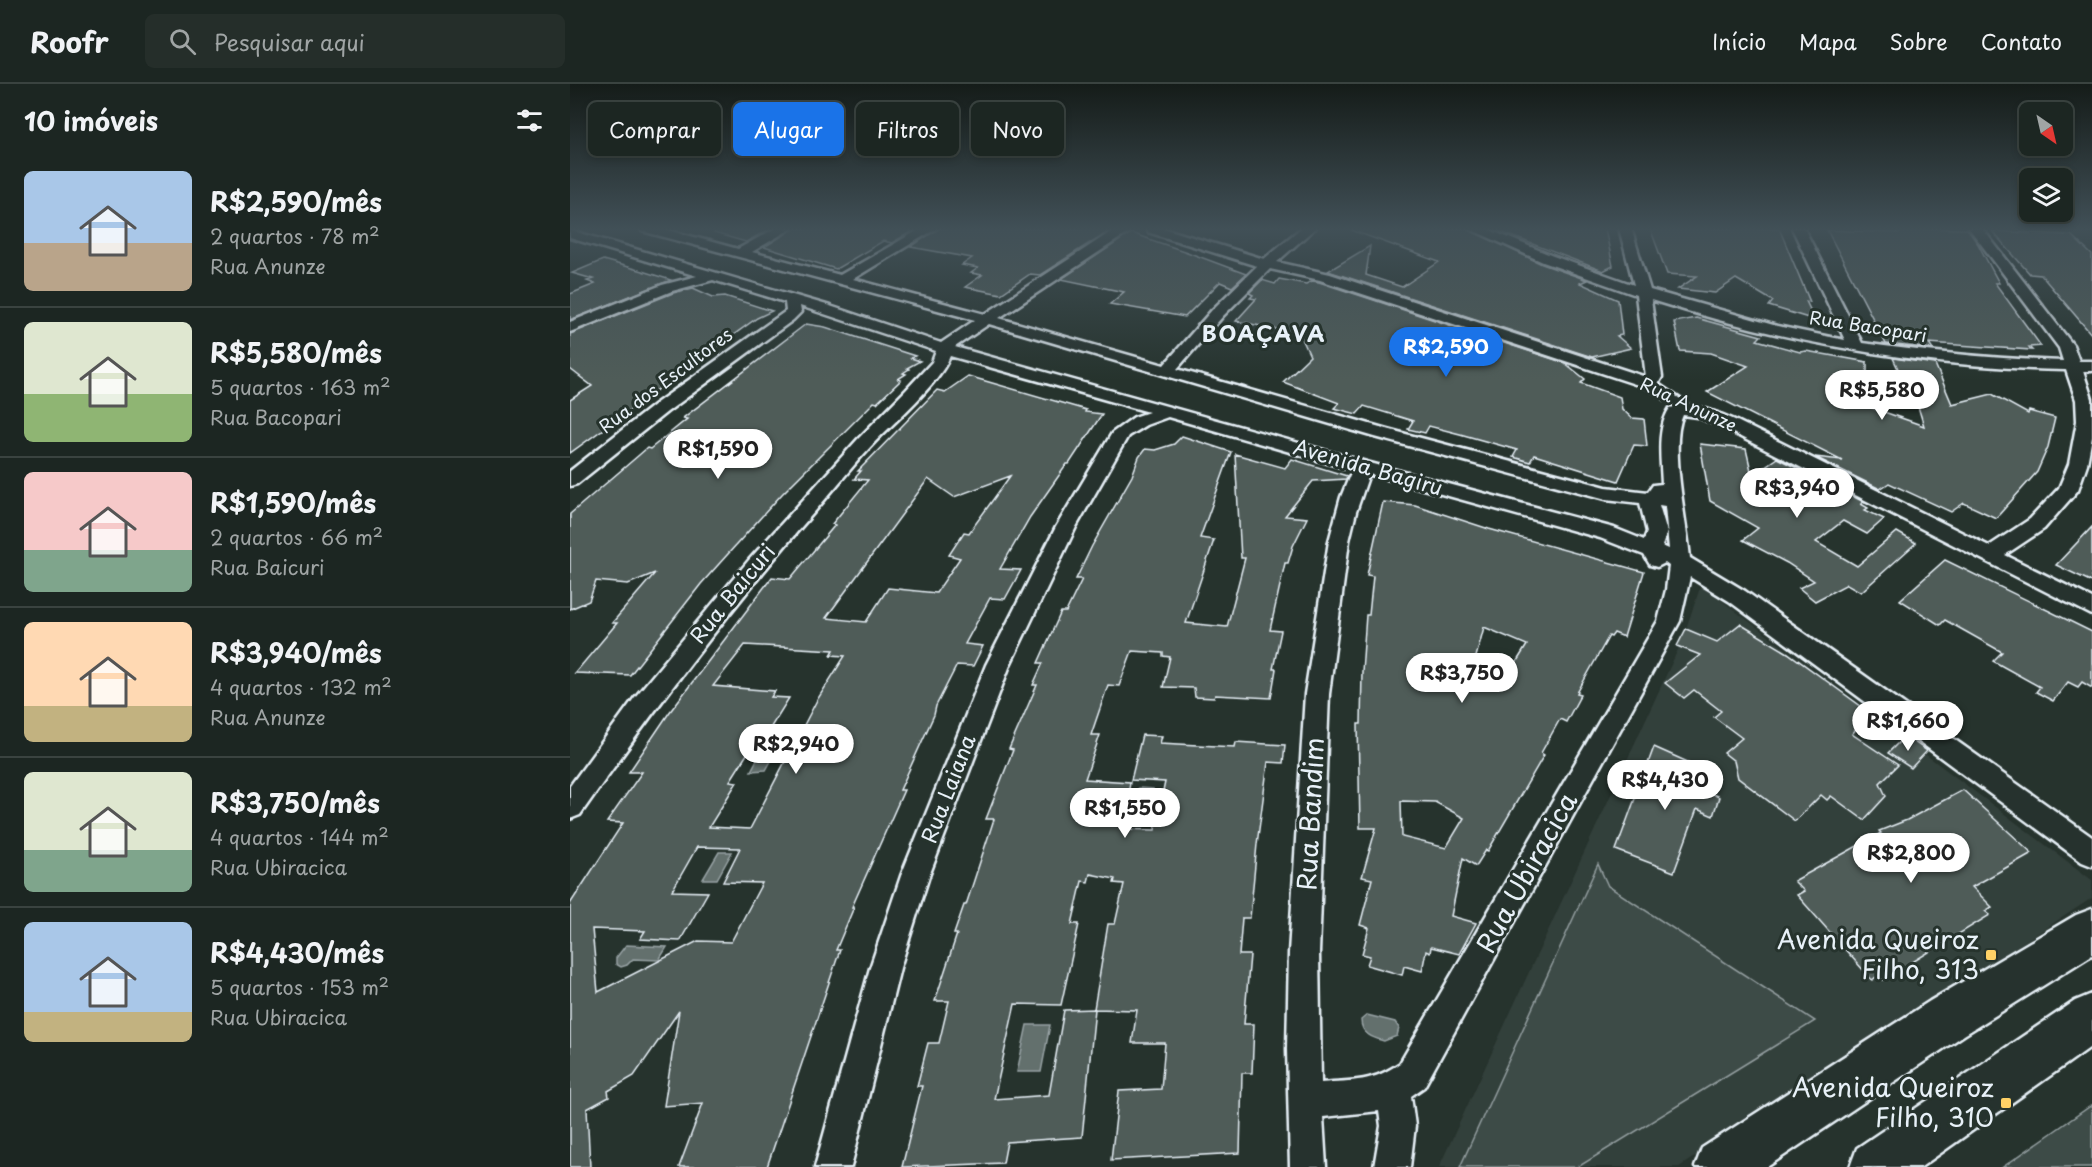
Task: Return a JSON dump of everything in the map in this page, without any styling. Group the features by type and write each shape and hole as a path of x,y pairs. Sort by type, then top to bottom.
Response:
{"main road":[{"path":"1721,1167 1971,1004 2092,930"},
{"path":"1876,1167 2092,1018"}],"street":[{"path":"667,288 677,279"},
{"path":"570,327 667,288 706,279"},
{"path":"716,279 790,309"},
{"name":"Avenida Bagiru","path":"831,279 994,321 1381,433 1606,493 1663,500"},
{"path":"840,281 844,279"},
{"name":"Rua Baicuri","path":"912,394 964,355 994,321 1048,279"},
{"path":"1168,370 1219,311 1251,279"},
{"name":"Rua Anunze","path":"1328,279 1650,384 1689,409 1716,418 1784,451 2092,607"},
{"name":"Rua Bacopari","path":"1605,279 1765,328 1856,347 1977,362 2092,366"},
{"path":"1639,279 1654,377 1650,384"},
{"path":"1823,279 1856,347"},
{"path":"1990,555 2037,524 2051,511 2074,480 2086,421 2084,400 2067,348 2015,279"},
{"name":"Rua dos Escultores","path":"570,480 790,309 822,309"},
{"name":"Avenida Bagiru","path":"822,309 944,349 1111,398 1259,436 1363,468 1607,533 1651,548"},
{"name":"Rua Baicuri","path":"570,807 644,704 756,565 857,450 939,363 944,349 994,321"},
{"path":"1111,398 1122,420 1121,433"},
{"path":"1689,409 1676,412 1671,421 1671,466 1663,500 1649,504 1657,532 1651,548 1658,563 1737,596 2092,853"},
{"path":"1121,433 1140,421 1166,412"},
{"name":"Rua Laiana","path":"833,1167 885,968 915,876 954,774 998,665 1033,590 1066,526 1121,433"},
{"name":"Rua Bandim","path":"1308,1167 1304,953 1317,694 1340,532 1351,492 1363,468"},
{"name":"Rua Ubiracica","path":"1305,1101 1372,1096 1393,1089 1412,1075 1669,621 1679,572 1678,524 1663,500"},
{"path":"1392,1167 1398,1126 1393,1089"}],"shaded area":[{"path":"1701,585 2092,880 2092,898 1679,1167 1439,1167 1681,643"},
{"path":"764,746 779,747 766,770 751,771"},
{"path":"1138,788 1153,789 1147,813 1132,812"},
{"path":"719,852 732,852 717,879 703,879"},
{"path":"1598,864 1608,886 1815,1021 1578,1167 1460,1167"},
{"path":"626,945 667,947 659,960 633,959 621,967 616,964 616,958"},
{"path":"1367,1015 1395,1022 1399,1028 1397,1036 1384,1041 1368,1035 1363,1029 1361,1020"},
{"path":"1027,1025 1050,1025 1041,1072 1017,1072"},
{"path":"2092,1105 2092,1167 2003,1167"}],"building":[{"path":"593,279 671,280 570,320 570,294 595,284 587,281"},
{"path":"977,279 1023,279 1001,294 965,287"},
{"path":"1061,279 1241,279 1232,287 1220,282 1185,317 1110,304 1124,292"},
{"path":"1279,279 1306,284 1312,281 1319,282 1565,363 1585,379 1581,383 1620,397 1622,409 1632,418 1644,419 1647,446 1634,445 1618,481 1534,455 1530,462 1513,457 1517,450 1429,426 1425,433 1408,429 1413,421 1364,406 1357,414 1334,408 1339,403 1283,382 1310,356 1300,334 1236,321 1256,299 1250,298 1253,295 1249,293 1262,280 1275,284"},
{"path":"1351,279 1377,279 1402,287 1415,279 1583,279 1587,280 1580,283 1618,300 1622,335 1617,336 1631,348 1592,357"},
{"path":"1693,279 1800,279 1810,302 1806,301 1815,320 1769,306 1773,301 1736,279 1715,293 1678,289"},
{"path":"1852,279 1997,279 1999,283 1995,283 2041,346 2029,347 2032,350 1929,343 1933,349 1886,344"},
{"path":"2044,279 2092,279 2092,335"},
{"path":"693,288 713,297 725,296 772,311 757,318 570,453 570,400 592,386 570,369 570,334 673,293"},
{"path":"1696,318 1761,336 1757,340 1800,352 1806,351 1867,362 1867,389 1850,400 1924,426 1908,374 1900,373 1893,358 1935,364 1952,404 1992,394 2028,414 2029,411 2055,418 2048,447 2037,472 1996,518 1964,503 1951,512 1889,483 1880,489 1815,457 1842,460 1707,392 1748,366 1711,353 1680,351 1674,322"},
{"path":"806,324 825,327 915,356 911,358 920,361 907,368 909,369 903,373 906,374 898,379 901,380 877,403 874,402 782,494 701,584 630,675 575,673 617,623 612,623 655,573 628,584 596,581 589,601 570,609 570,514 647,448 650,449 687,419 683,418"},
{"path":"968,376 1086,410 1085,412 1102,414 1030,517 1000,569 1021,570 1005,599 990,598 965,644 983,646 973,666 957,665 936,706 900,790 904,790 852,907 854,907 836,950 840,950 767,1167 679,1167 703,1103 664,1106 679,1011 634,1076 608,1091 609,1097 587,1109 590,1167 570,1167 570,904 623,823 607,822 642,772 629,772 669,713 772,577 790,579 835,525 832,524 868,480 854,479 861,471 858,471 937,390 945,392","holes":["1010,476 969,533 964,532 949,555 960,558 936,593 888,588 866,622 826,618 928,479 954,497","745,645 834,650 831,655 845,656 817,700 750,829 709,827 737,782 730,781 754,743 761,743 789,698 771,697 775,691 713,686","697,847 740,848 723,882 762,883 731,942 698,941 598,992 592,929 645,931 640,939 680,941 708,892 672,891"]},
{"path":"1182,436 1231,452 1200,538 1214,540 1186,623 1227,627 1245,558 1241,558 1235,454 1285,468 1292,459 1347,476 1346,479 1313,481 1285,516 1307,518 1293,546 1288,563 1285,563 1270,630 1281,631 1273,669 1276,669 1271,698 1215,695 1214,698 1195,697 1194,688 1163,687 1170,657 1163,656 1163,653 1132,651 1119,686 1108,685 1091,735 1100,735 1085,779 1130,782 1123,829 1155,830 1165,782 1131,780 1142,735 1162,736 1160,743 1235,747 1236,742 1285,745 1283,763 1268,762 1250,918 1242,918 1239,955 1250,955 1244,1024 1254,1024 1252,1073 1242,1073 1240,1153 1111,1160 1119,1091 1161,1089 1165,1043 1132,1043 1137,1010 1095,1009 1082,1137 1007,1142 1003,1163 902,1167 922,1086 917,1086 928,1043 939,1043 949,1001 935,1001 957,934 954,934 964,905 966,905 994,819 986,819 1013,750 1009,749 1037,685 1033,685 1043,663 1038,663 1061,612 1066,612 1082,579 1076,579 1092,546 1132,476 1139,457 1145,449 1155,450 1174,444","holes":["1090,874 1115,879 1114,883 1124,884 1115,924 1108,924 1095,1009 1064,1010 1049,1095 994,1099 1015,1004 1061,1005 1079,924 1072,924 1082,881 1088,882"]},
{"path":"1700,444 1746,449 1752,475 1777,458 1864,502 1861,504 1868,508 1865,510 1884,519 1867,534 1843,521 1816,542 1857,566 1897,532 1916,543 1861,592 1847,584 1815,601 1799,588 1814,581 1787,563 1743,540 1758,528 1710,501"},
{"path":"1383,502 1415,505 1489,529 1644,572 1624,637 1614,633 1611,637 1609,636 1577,693 1581,694 1566,722 1560,719 1541,753 1544,755 1488,851 1486,850 1476,866 1463,858 1451,916 1476,923 1459,954 1431,947 1430,953 1426,951 1422,971 1404,966 1402,975 1367,965 1370,956 1362,954 1369,928 1360,925 1372,879 1362,877 1376,828 1360,828 1358,724 1361,724 1366,615 1369,615 1373,576 1367,575","holes":["1484,627 1527,645 1504,682 1473,668","1401,801 1435,802 1464,818 1446,848 1402,837"]},
{"path":"2092,527 2092,582 2056,565"},
{"path":"1945,560 2092,632 2092,688 2082,682 2078,687 2068,682 2053,701 2036,692 2040,687 1993,661 2002,652 1945,620 1940,625 1900,600"},
{"path":"1740,624 1788,653 1869,712 1855,726 1857,728 1852,734 1898,765 1880,783 1886,796 1864,820 1831,796 1827,800 1821,795 1795,821 1738,778 1734,761 1724,753 1742,738 1714,717 1721,711 1694,690 1684,698 1665,683 1700,655 1677,646 1686,629 1717,642"},
{"path":"1905,736 1927,751 1911,768 1888,753"},
{"path":"1654,747 1701,768 1695,786 1719,797 1713,816 1697,809 1674,872 1616,850"},
{"path":"1963,790 2032,853 1972,887 1992,907 1985,911 1990,915 1883,980 1879,975 1872,980 1797,895 1804,891 1794,881 1881,833 1879,831 1907,820"}],"place":[{"name":"Avenida Queiroz Filho, 313","path":"1991,955"},
{"name":"Avenida Queiroz Filho, 310","path":"2006,1103"}],"district":[{"name":"BOAÇAVA","path":"1264,334"}]}
